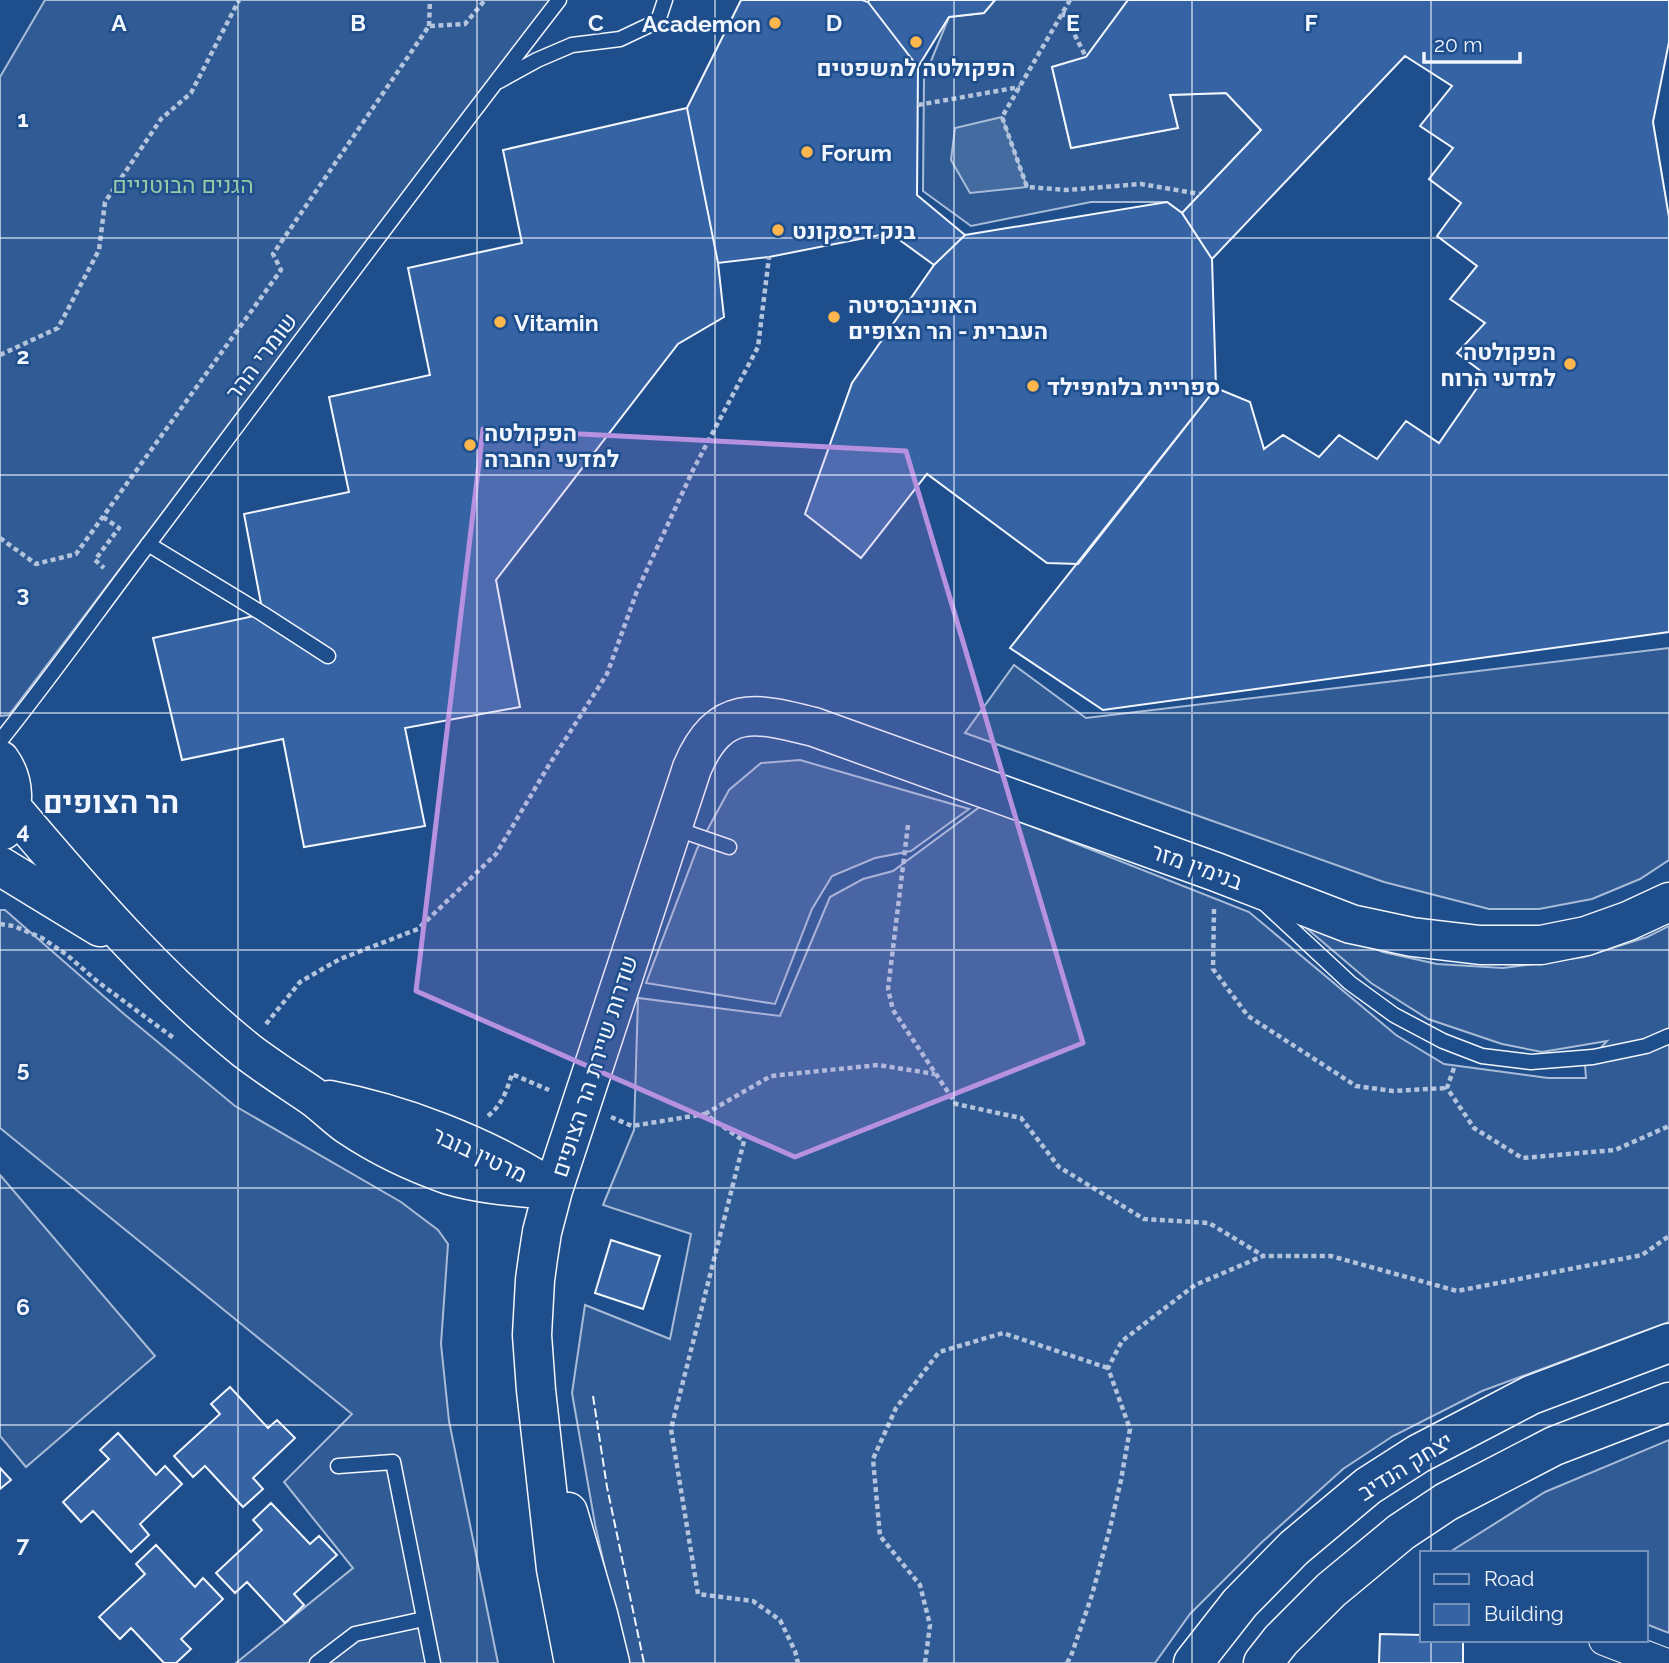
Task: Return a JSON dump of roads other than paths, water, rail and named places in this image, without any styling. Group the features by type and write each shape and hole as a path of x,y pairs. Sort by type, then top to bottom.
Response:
{"street":[{"name":"בנימין מזר","path":"730,720 752,715 814,727 1351,924 1412,937 1480,946 1541,945 1586,936 1669,902"},
{"name":"שדרות שיירת הר הצופים","path":"575,1663 556,1569 536,1390 532,1335 535,1280 542,1232 553,1190 692,768 700,749 730,720"},
{"path":"0,760 6,768 12,787 6,821"},
{"name":"מרטין בובר","path":"6,821 69,875 167,979 206,1016 269,1068 369,1138 435,1170 469,1180 553,1190"},
{"name":"מרטין בובר","path":"0,866 97,926 167,979"},
{"path":"0,901 15,902 97,926"},
{"name":"יצחק הנדיב","path":"1193,1663 1240,1603 1294,1548 1368,1486 1418,1454 1531,1395 1669,1343"},
{"path":"1263,1663 1281,1640 1331,1590 1401,1531 1446,1502 1554,1446 1669,1402"},
{"name":"שדרות שיירת הר הצופים","path":"541,1433 564,1497 610,1663"},
{"path":"1613,1649 1664,1663"}],"lane":[{"name":"שומרי ההר","path":"0,741 559,0"},
{"path":"495,83 572,44 620,39 658,21 665,0"},
{"path":"148,544 328,656"},
{"path":"673,828 729,847"},
{"path":"1228,877 1350,983 1394,1015 1443,1041 1482,1056 1531,1062 1593,1057 1646,1046 1669,1036"},
{"path":"338,1466 393,1462 433,1663"},
{"path":"317,1663 355,1634 424,1619"}],"place":[{"name":"Academon","path":"775,23"},
{"name":"הפקולטה למשפטים","path":"916,42"},
{"name":"Forum","path":"807,152"},
{"name":"בנק דיסקונט","path":"778,230"},
{"name":"האוניברסיטה העברית - הר הצופים","path":"834,317"},
{"name":"Vitamin","path":"500,322"},
{"name":"הפקולטה למדעי הרוח","path":"1570,364"},
{"name":"ספריית בלומפילד","path":"1033,386"},
{"name":"הפקולטה למדעי החברה","path":"470,445"}],"district":[{"name":"הר הצופים","path":"111,802"}],"park label":[{"name":"הגנים הבוטניים","path":"183,184"}]}
